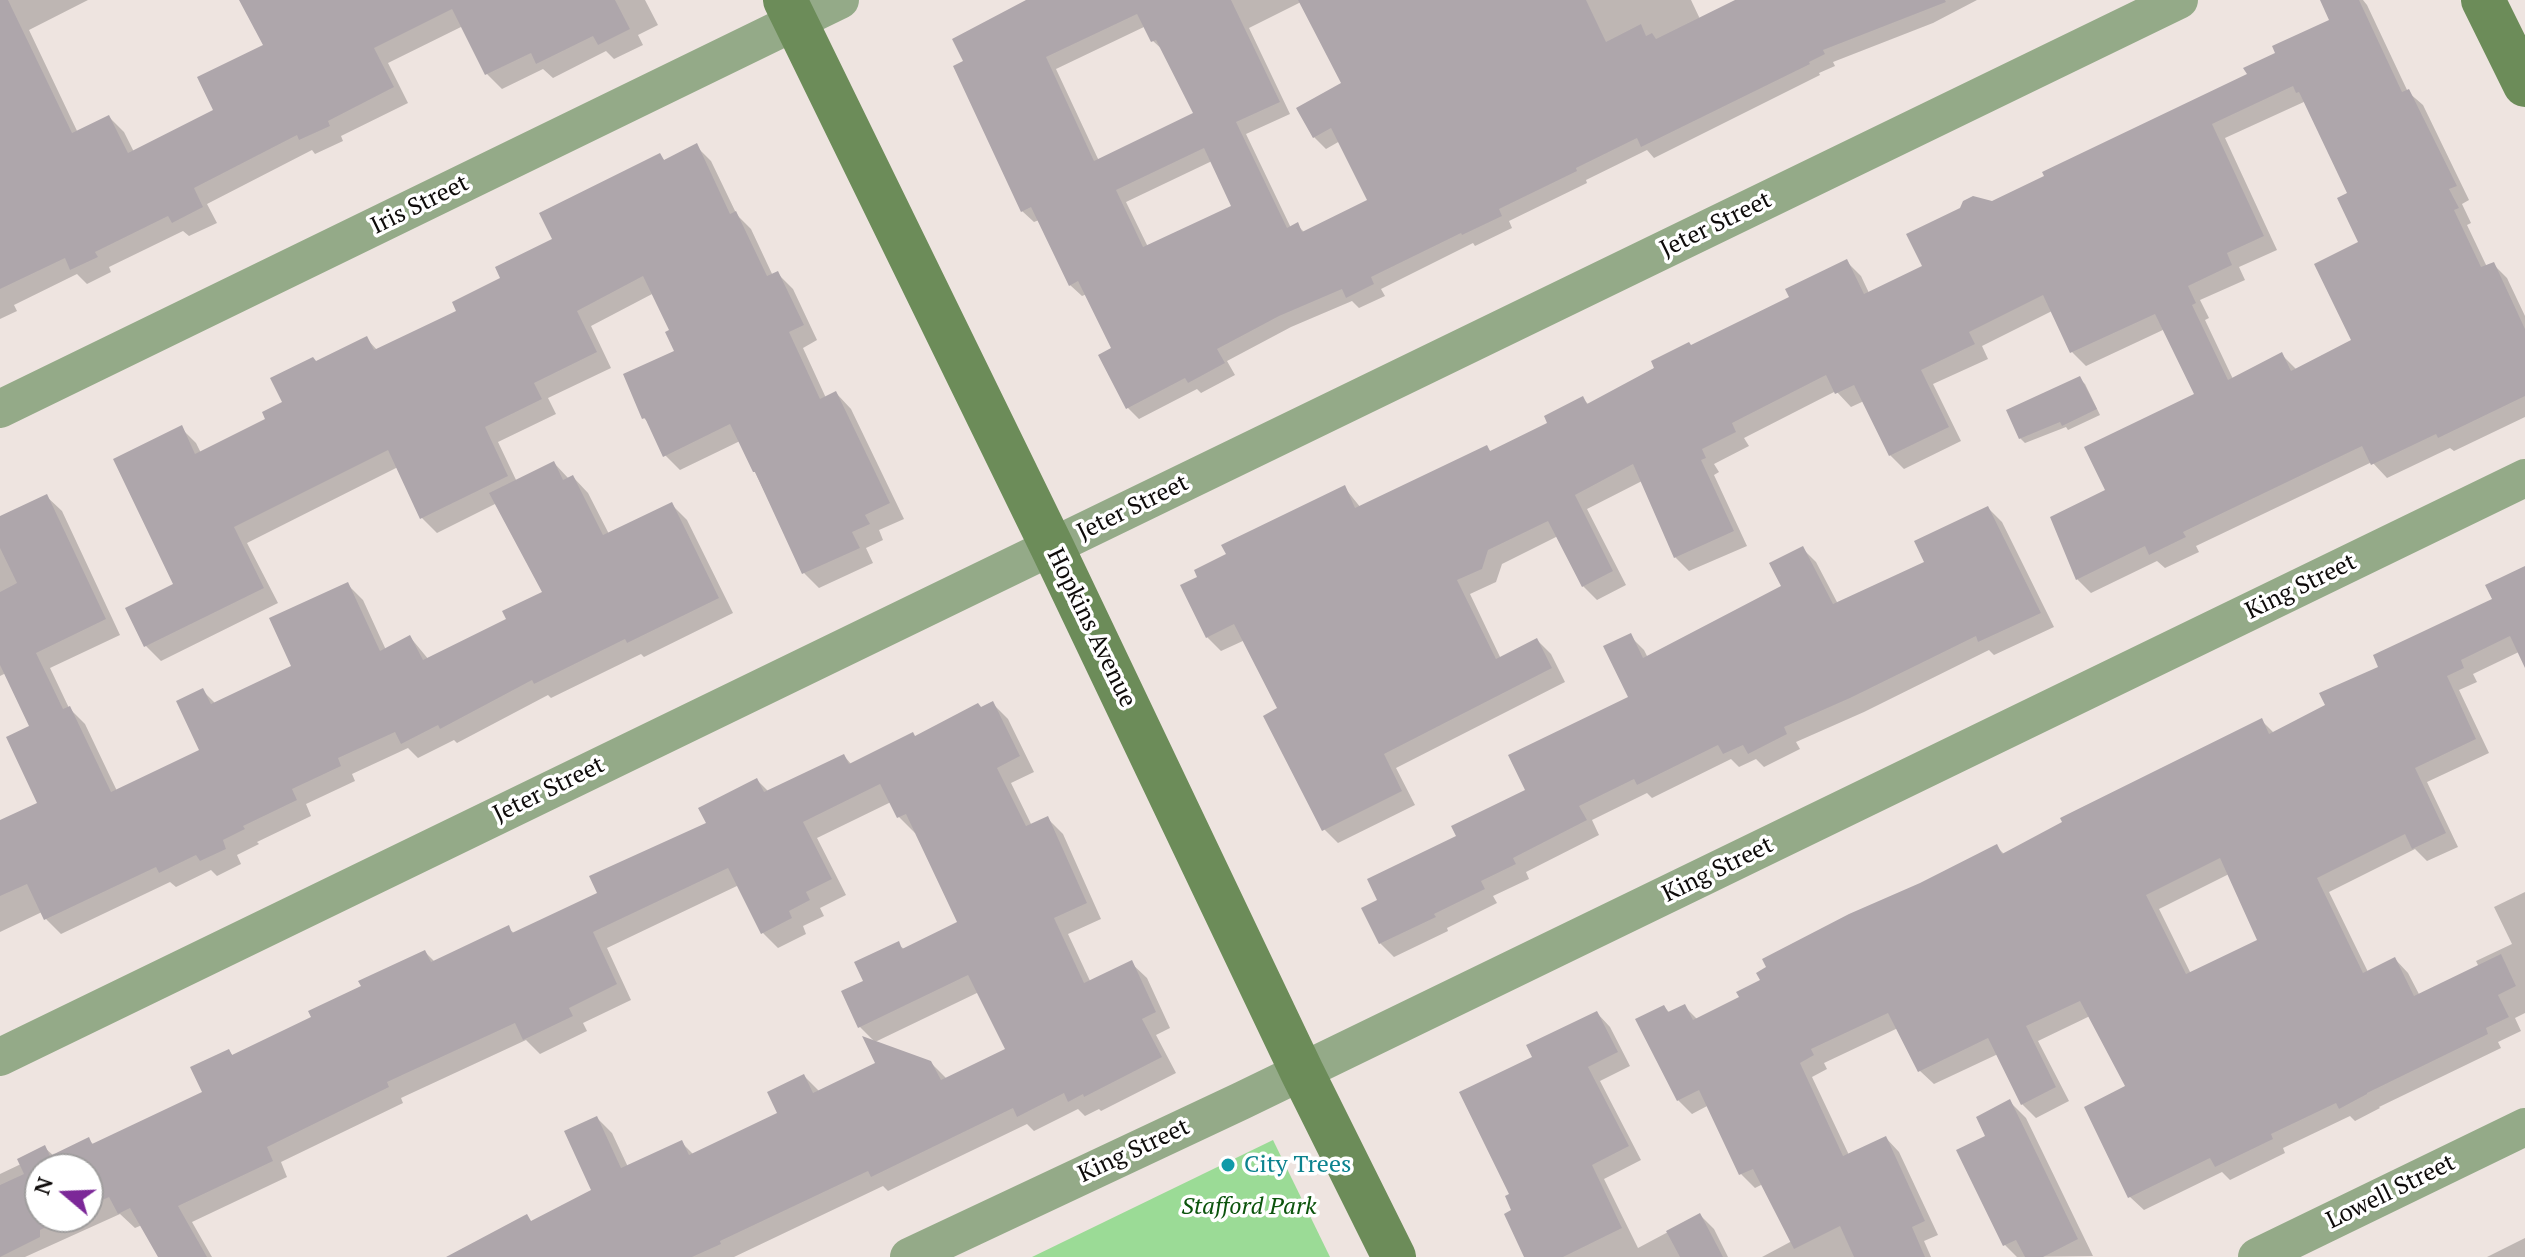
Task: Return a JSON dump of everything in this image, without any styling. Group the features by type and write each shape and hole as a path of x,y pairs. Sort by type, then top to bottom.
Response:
{"street":[{"name":"Iris Street","path":"0,409 790,11 840,0"},
{"name":"Jeter Street","path":"0,1057 2179,0"},
{"path":"2483,0 2525,85"},
{"name":"Hopkins Avenue","path":"790,11 1394,1257"},
{"name":"King Street","path":"909,1257 1302,1072 2525,478"},
{"name":"Lowell Street","path":"2257,1257 2525,1127"}],"green space":[{"name":"Stafford Park","path":"1273,1140 1330,1257 1032,1257"}],"building":[{"path":"0,0 8,0 72,133 109,115 128,153 213,110 197,77 263,45 239,0 615,0 630,29 598,45 593,36 536,64 531,53 485,75 452,9 374,48 394,87 328,121 330,126 299,140 297,135 194,188 203,207 172,223 168,216 95,252 98,257 70,270 65,258 0,289"},
{"path":"1026,0 1231,0 1280,102 1236,122 1287,228 1298,222 1302,232 1367,200 1331,128 1313,138 1296,108 1341,83 1298,0 1586,0 1606,42 1641,24 1646,36 1652,33 1656,39 1735,0 1946,2 1823,50 1825,54 1810,64 1641,147 1637,138 1576,168 1577,171 1499,209 1502,216 1371,277 1374,284 1346,298 1342,289 1279,316 1217,349 1225,363 1188,383 1185,378 1126,409 1098,355 1111,348 1078,281 1069,286 1031,207 1021,212 953,66 963,61 952,39","holes":["1137,14 1151,42 1156,40 1193,113 1094,161 1046,57","1204,148 1231,206 1143,247 1116,190"]},
{"path":"2320,0 2359,0 2402,92 2409,89 2457,186 2449,189 2459,208 2454,210 2481,267 2494,262 2525,329 2525,396 2438,438 2436,434 2371,465 2362,446 2183,532 2186,537 2149,555 2145,546 2076,580 2050,517 2105,490 2084,447 2194,394 2155,314 2070,353 2043,295 1969,332 1975,344 1921,370 1949,427 1889,456 1854,385 1835,394 1826,375 1732,423 1736,432 1702,449 1706,458 1701,460 1734,531 1674,558 1633,464 1575,495 1613,571 1582,587 1548,521 1488,550 1482,569 1457,580 1496,659 1537,638 1552,668 1384,754 1402,791 1322,831 1263,716 1277,708 1234,624 1206,638 1180,585 1197,577 1194,570 1226,554 1221,545 1345,485 1355,508 1487,445 1490,451 1547,423 1544,416 1583,396 1587,404 1654,368 1651,361 1789,297 1785,289 1847,259 1864,294 1922,266 1906,234 1960,208 1963,201 1973,196 1992,201 2044,176 2042,172 2247,74 2243,68 2275,53 2272,46 2329,20","holes":["2293,86 2296,93 2299,92 2347,193 2337,198 2358,242 2314,264 2351,340 2291,371 2282,352 2228,380 2192,305 2196,303 2188,286 2232,265 2227,253 2264,236 2212,124"]},
{"path":"697,143 730,214 736,211 767,276 778,271 804,325 789,332 820,399 836,391 890,503 865,515 870,524 852,532 860,548 802,574 730,424 663,457 645,418 642,419 623,374 674,351 665,332 669,330 643,276 577,311 597,352 534,383 542,399 485,427 508,476 420,519 388,450 234,527 264,588 144,647 125,608 173,584 113,459 182,425 195,454 265,419 262,412 282,402 270,378 313,357 316,361 367,336 374,350 456,311 452,302 500,278 495,267 552,239 539,213 660,153 664,160"},
{"path":"2080,376 2097,409 2062,426 2060,422 2019,439 2006,410"},
{"path":"554,461 563,480 573,475 603,535 672,502 719,598 627,643 625,639 534,684 532,680 440,729 438,725 401,744 395,732 338,758 341,766 292,789 297,800 243,826 245,829 223,840 226,849 200,861 196,855 159,873 156,867 44,920 27,884 0,896 0,820 37,803 6,737 29,726 0,665 0,592 17,583 0,548 0,516 47,494 106,619 36,653 63,709 70,706 111,792 199,750 176,701 203,688 211,704 291,666 269,618 348,582 380,651 410,635 423,660 506,619 502,611 542,592 489,493"},
{"path":"1988,506 2041,613 1978,642 1976,636 1784,727 1787,734 1748,754 1743,745 1723,754 1718,745 1637,785 1634,779 1579,806 1587,820 1513,858 1516,864 1481,881 1485,889 1379,944 1361,908 1377,900 1367,879 1456,836 1451,826 1525,790 1508,755 1628,697 1603,646 1631,633 1643,658 1781,586 1769,563 1803,546 1833,604 1924,562 1914,541"},
{"path":"2525,566 2525,668 2510,636 2461,660 2464,668 2447,676 2476,739 2415,768 2446,833 2412,849 2405,834 2317,878 2363,973 2395,957 2414,996 2501,954 2516,986 2498,995 2509,1017 2486,1028 2488,1034 2339,1109 2336,1103 2271,1134 2273,1139 2215,1167 2210,1158 2128,1198 2084,1107 2125,1086 2080,1001 2026,1026 2056,1087 2021,1105 1988,1038 1918,1072 1888,1013 1811,1049 1814,1055 1800,1063 1843,1156 1886,1136 1925,1221 1912,1227 1925,1257 1854,1257 1840,1226 1794,1249 1753,1169 1739,1175 1699,1090 1677,1101 1635,1019 1664,1005 1668,1012 1685,1004 1693,1020 1739,997 1736,992 1760,980 1756,973 1766,967 1762,959 1849,914 1997,844 2002,854 2062,822 2060,818 2262,718 2269,734 2325,705 2319,693 2378,667 2373,655 2492,599 2485,585","holes":["2220,858 2257,940 2186,974 2146,895"]},
{"path":"993,701 1020,756 997,768 1026,826 1048,816 1087,903 1054,918 1084,983 1132,960 1156,1012 1142,1019 1162,1057 1084,1097 1083,1094 1068,1102 1064,1093 1017,1117 1013,1108 871,1177 868,1171 692,1257 446,1257 527,1214 531,1221 591,1190 564,1131 597,1116 621,1168 682,1140 689,1155 777,1113 767,1092 804,1074 813,1093 875,1063 862,1036 931,1061 941,1080 1005,1049 968,975 858,1028 841,991 863,981 854,962 899,941 902,949 957,922 906,814 897,818 880,784 803,822 832,879 806,892 810,900 789,911 792,918 761,934 728,868 593,932 617,984 569,1008 573,1016 523,1040 515,1023 387,1082 389,1087 267,1147 273,1161 178,1206 207,1257 158,1257 130,1208 118,1214 109,1197 104,1199 104,1153 56,1153 89,1137 92,1144 202,1092 190,1067 229,1049 232,1055 311,1017 308,1011 361,986 358,981 425,950 431,962 509,925 512,933 597,893 589,876 706,823 698,808 757,778 764,792 844,754 849,764 913,732 915,736 978,703 981,707"},
{"path":"1597,1011 1618,1052 1588,1067 1629,1146 1592,1165 1622,1228 1563,1257 1524,1257 1504,1214 1511,1210 1505,1196 1509,1194 1459,1092 1532,1057 1526,1045"},
{"path":"2010,1099 2078,1239 2043,1257 2025,1257 2016,1240 2003,1246 1956,1150 1985,1136 1976,1117"},
{"path":"45,1145 49,1153 29,1153"},
{"path":"24,1156 24,1174 17,1159"},
{"path":"24,1174 24,1233 40,1233 40,1237 0,1257 0,1185"},
{"path":"1700,1213 1723,1257 1680,1257 1666,1231"}],"place":[{"name":"City Trees","path":"1228,1165"}]}
